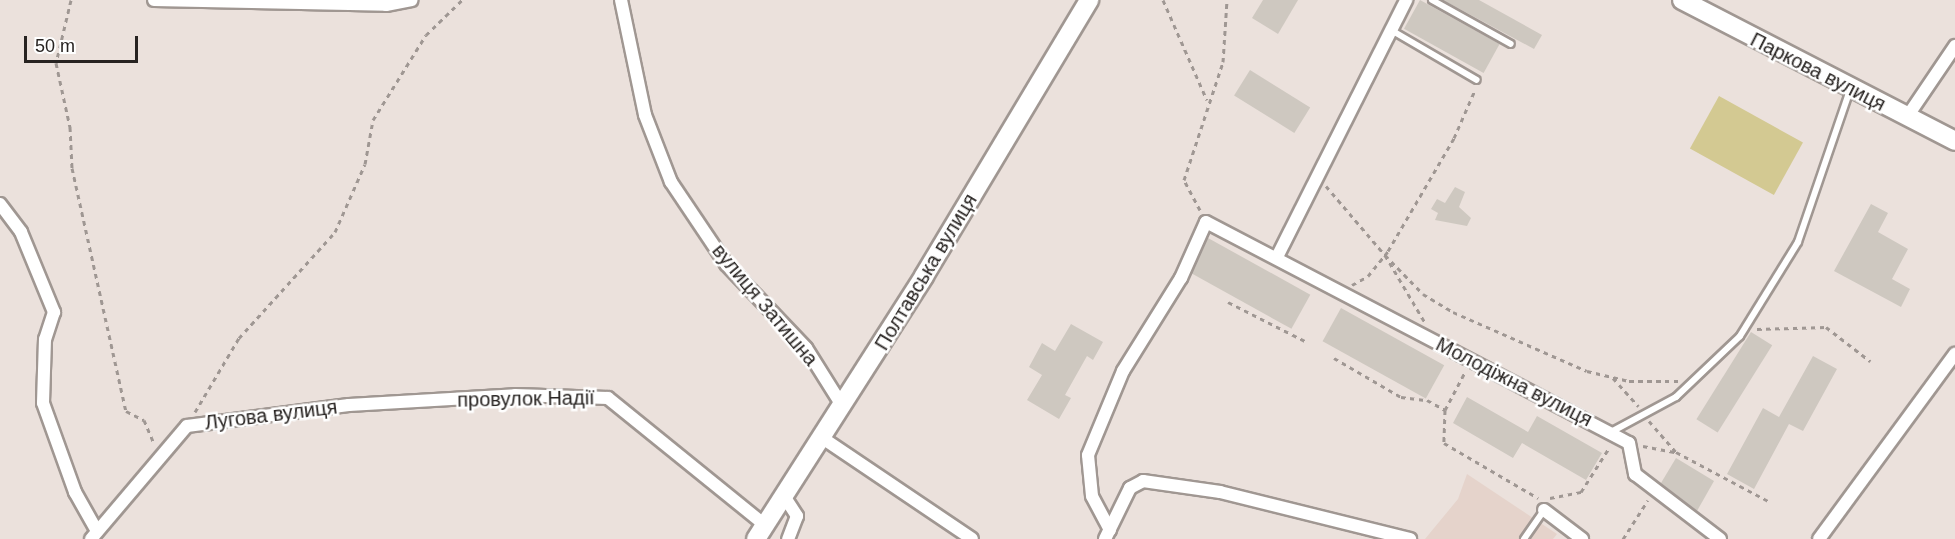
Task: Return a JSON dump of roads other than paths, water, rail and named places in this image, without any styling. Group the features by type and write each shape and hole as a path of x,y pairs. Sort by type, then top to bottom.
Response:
{"street":[{"path":"154,0 386,5 412,0"},
{"name":"вулиця Затишна","path":"621,0 645,115 671,182 726,264 806,348 843,407"},
{"name":"Полтавська вулиця","path":"760,532 843,407 1089,0"},
{"path":"1276,256 1406,0"},
{"name":"Паркова вулиця","path":"1682,0 1850,90 1955,141"},
{"path":"1907,117 1955,46"},
{"name":"Лугова вулиця","path":"0,204 21,232 54,312 45,339 43,403 75,492 94,535 187,426 349,405"},
{"name":"Молодіжна вулиця","path":"1108,534 1092,496 1088,455 1123,371 1181,278 1206,222 1276,256 1629,443 1635,474 1653,492 1720,539"},
{"path":"1819,539 1955,354"},
{"name":"провулок Надії","path":"349,405 515,395 608,398 760,532"},
{"path":"821,437 972,539"},
{"path":"1108,534 1130,488 1143,481 1220,492 1410,539"},
{"path":"784,496 797,516 788,539"},
{"path":"1542,505 1582,539"}],"lane":[{"path":"1432,0 1511,44"},
{"path":"1391,30 1478,80"},
{"path":"1614,434 1693,380 1744,329 1798,242 1850,90"},
{"path":"1524,539 1542,505"}]}
